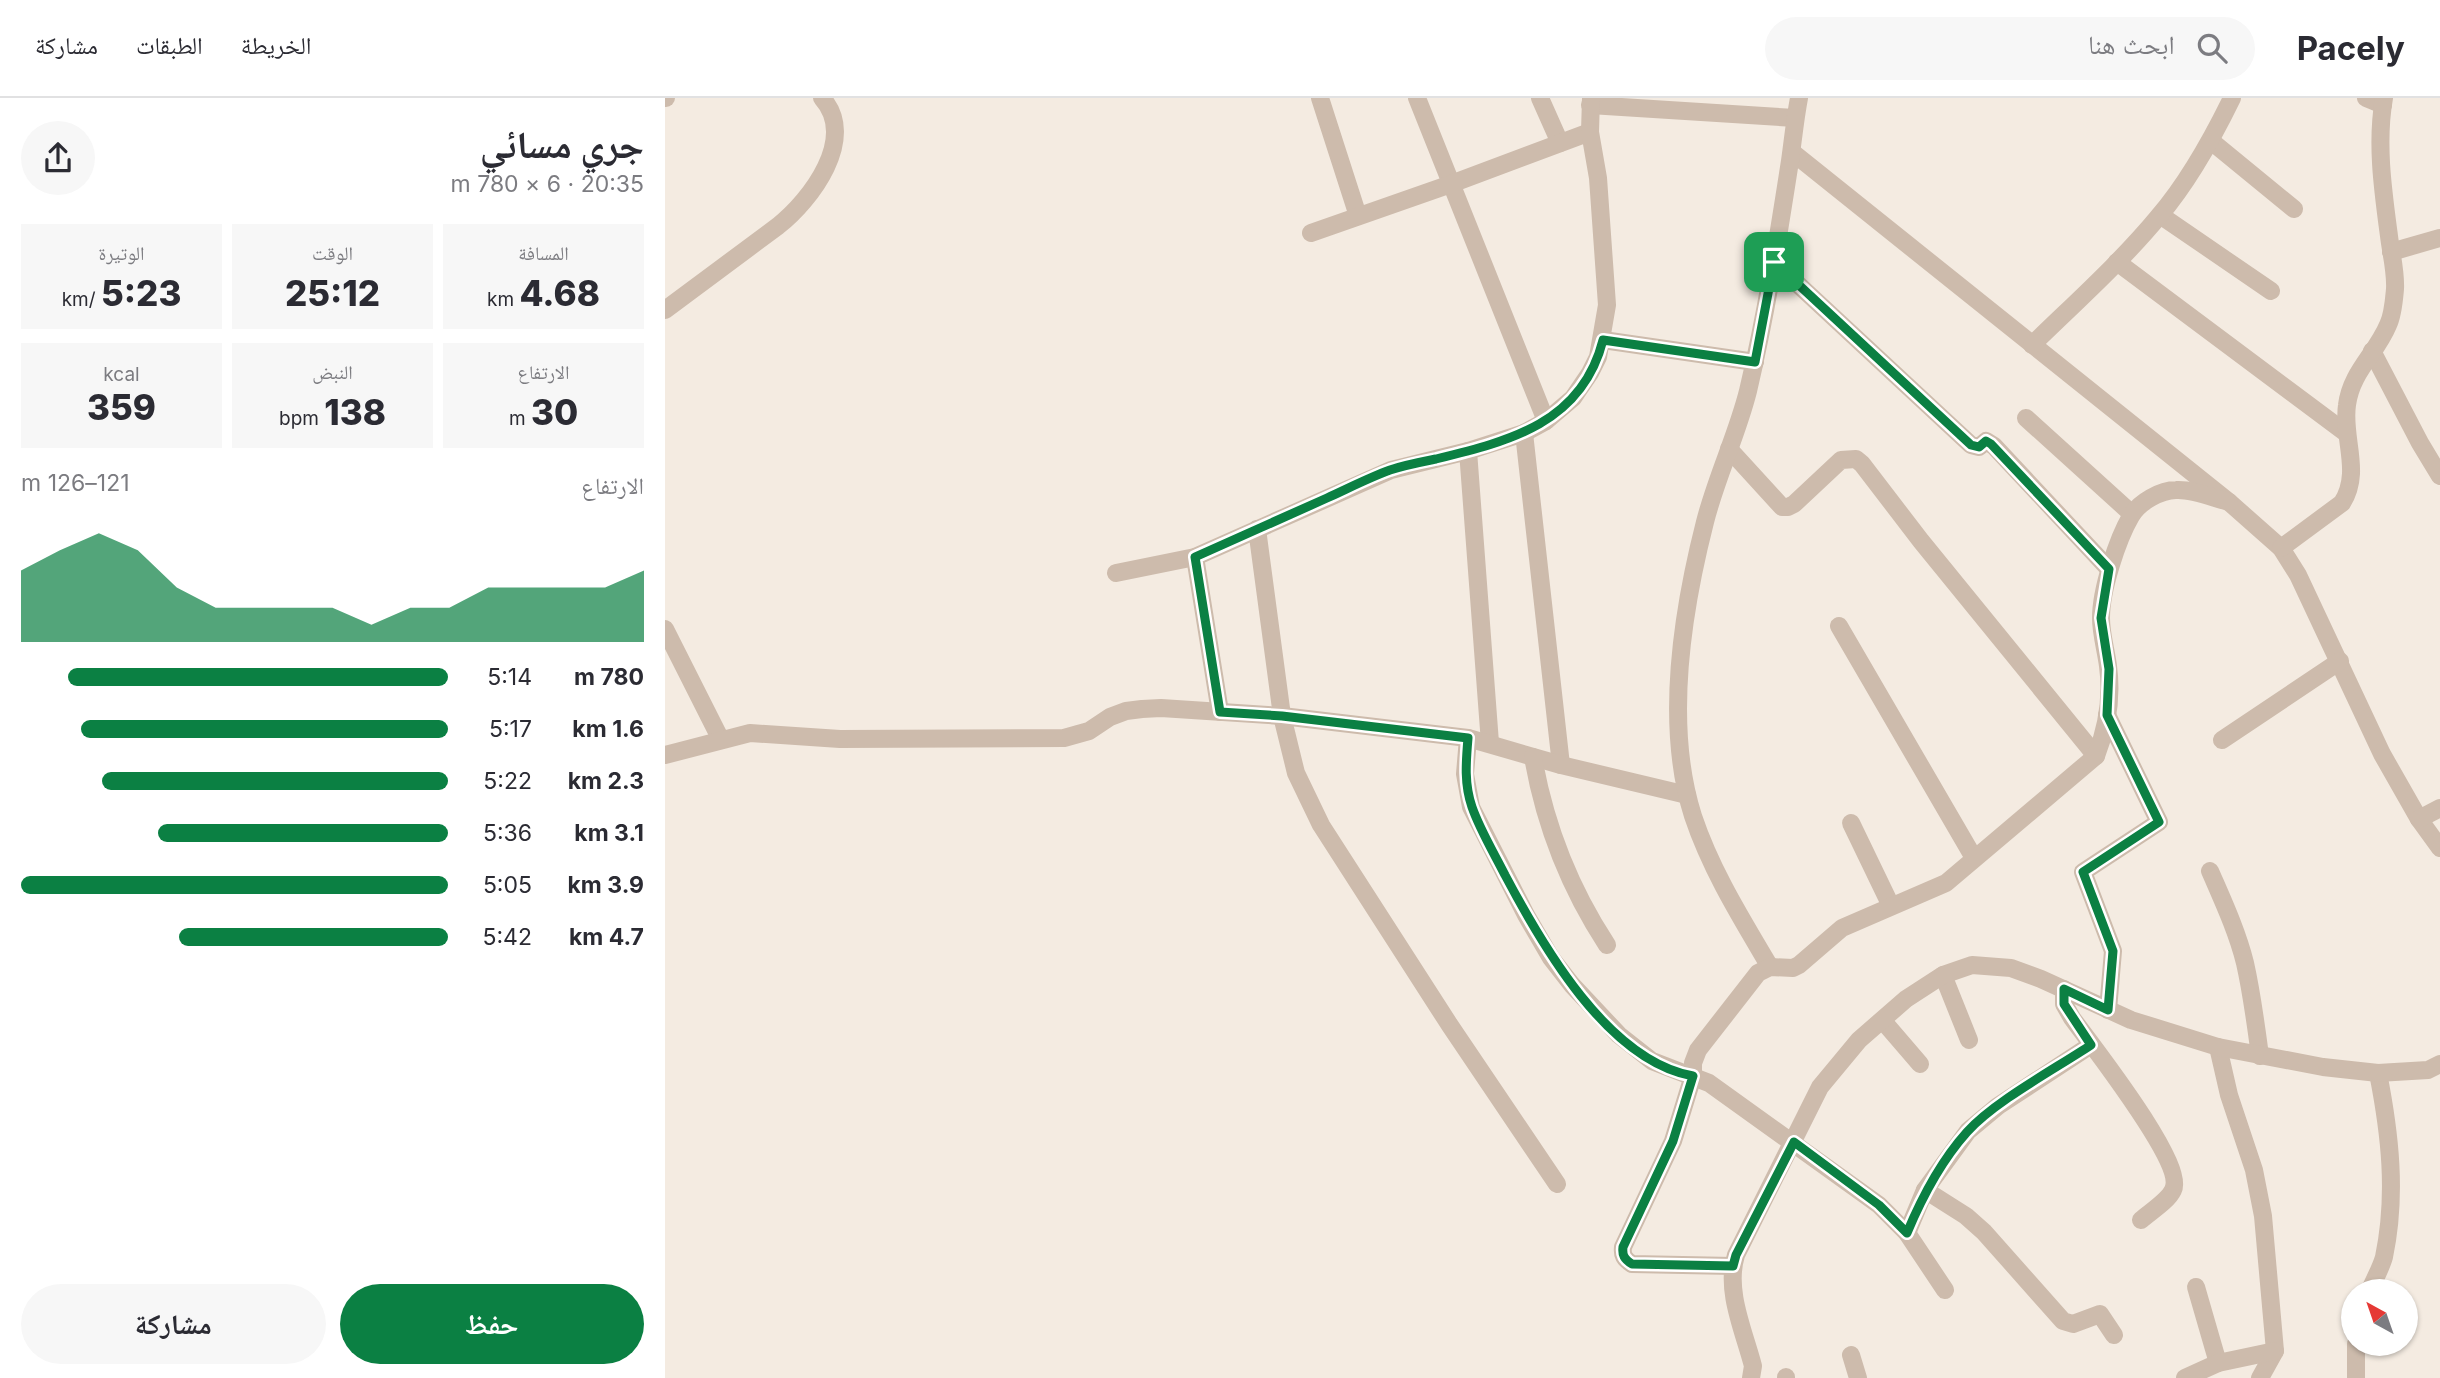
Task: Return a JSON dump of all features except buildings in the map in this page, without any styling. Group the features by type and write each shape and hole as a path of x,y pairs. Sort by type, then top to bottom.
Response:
{"street":[{"path":"665,310 778,226 806,200 825,166 834,142 833,117 822,98"},
{"path":"1320,98 1358,216"},
{"path":"1417,98 1546,421"},
{"path":"1540,98 1560,144"},
{"path":"1770,967 1718,875 1688,795 1680,740 1679,679 1684,625 1706,519 1747,397 1755,362 1774,262 1799,98"},
{"path":"2032,345 2161,215 2211,141 2232,98"},
{"path":"2281,548 2342,503 2348,494 2352,472 2345,417 2351,387 2358,370 2390,322 2395,286 2377,100"},
{"path":"1116,573 1195,557 1391,470 1468,451 1524,433 1546,421 1573,398 1598,357 1607,305 1598,178 1590,132 1591,102 1795,118"},
{"path":"1311,233 1590,132"},
{"path":"2211,141 2294,209"},
{"path":"1791,152 2229,502 2281,548 2298,575 2382,754 2419,819 2440,848"},
{"path":"2161,215 2271,291"},
{"path":"2391,253 2440,238"},
{"path":"1774,262 1971,445 1979,447 1986,441 1991,444 2109,569"},
{"path":"2117,262 2346,433"},
{"path":"1603,340 1755,362"},
{"path":"2372,351 2440,476"},
{"path":"2027,418 2132,514"},
{"path":"1524,433 1560,765"},
{"path":"1729,449 1782,507 1794,504 1841,460 1856,460 1862,464 1921,541 2096,756"},
{"path":"1468,451 1490,743"},
{"path":"1733,1266 1632,1264 1625,1260 1623,1254 1623,1247 1673,1141 1693,1076 1693,1063 1707,1035 1758,973 1770,967 1793,968 1800,965 1842,928 1946,883 2096,756 2106,730 2109,669 2101,618 2109,569 2132,514 2153,497 2177,490 2229,502"},
{"path":"1257,529 1282,716 1296,773 1321,825 1449,1024 1557,1184"},
{"path":"1195,557 1220,712"},
{"path":"1839,626 1975,858"},
{"path":"665,629 721,740"},
{"path":"2222,740 2340,661"},
{"path":"665,755 750,733 840,739 1064,737 1089,731 1110,717 1126,711 1161,708 1282,716 1468,738 1560,765 1688,795"},
{"path":"2107,715 2159,822 2083,872 2113,951 2108,1010"},
{"path":"1468,738 1465,774 1471,807 1551,958 1595,1011 1652,1062 1709,1083 1879,1205 1907,1233 1945,1290"},
{"path":"1533,757 1542,802 1559,856 1578,897 1607,946"},
{"path":"2419,819 2440,808"},
{"path":"1851,823 1891,906"},
{"path":"2210,871 2229,915 2244,961 2260,1056"},
{"path":"1751,1378 1753,1366 1732,1286 1736,1255 1820,1087 1859,1040 1906,999 1943,975 1972,965 2011,968 2131,1020 2218,1048 2260,1056 2378,1073 2428,1070 2440,1064"},
{"path":"1943,975 1969,1040"},
{"path":"2064,989 2064,1004 2143,1115 2163,1152 2174,1184 2172,1192 2141,1220"},
{"path":"1883,1021 1920,1064"},
{"path":"1907,1233 1925,1190 1968,1131 1998,1106 2091,1045"},
{"path":"2218,1048 2229,1095 2257,1182 2263,1216 2275,1351 2260,1378"},
{"path":"2375,1279 2383,1260 2389,1223 2391,1173 2387,1122 2378,1073"},
{"path":"1925,1190 1946,1202 1984,1232 2063,1321 2073,1324 2100,1314 2114,1335"},
{"path":"2196,1287 2218,1363"},
{"path":"2185,1378 2218,1363 2275,1351"},
{"path":"1851,1355 1857,1378"},
{"path":"2356,1356 2356,1378"}],"route":[{"path":"1774,262 1971,445 1979,447 1986,441 1989,442 2109,569 2101,618 2109,669 2107,715 2159,822 2083,872 2113,951 2108,1010 2064,989 2064,1004 2091,1045 1998,1106 1968,1131 1925,1190 1907,1233 1879,1205 1794,1142 1736,1255 1733,1266 1632,1264 1625,1260 1623,1247 1673,1141 1693,1076 1652,1062 1619,1035 1572,985 1551,958 1471,807 1465,774 1468,738 1282,716 1220,712 1195,557 1391,470 1468,451 1524,433 1546,421 1573,398 1590,373 1603,340 1755,362 1774,262"}]}
